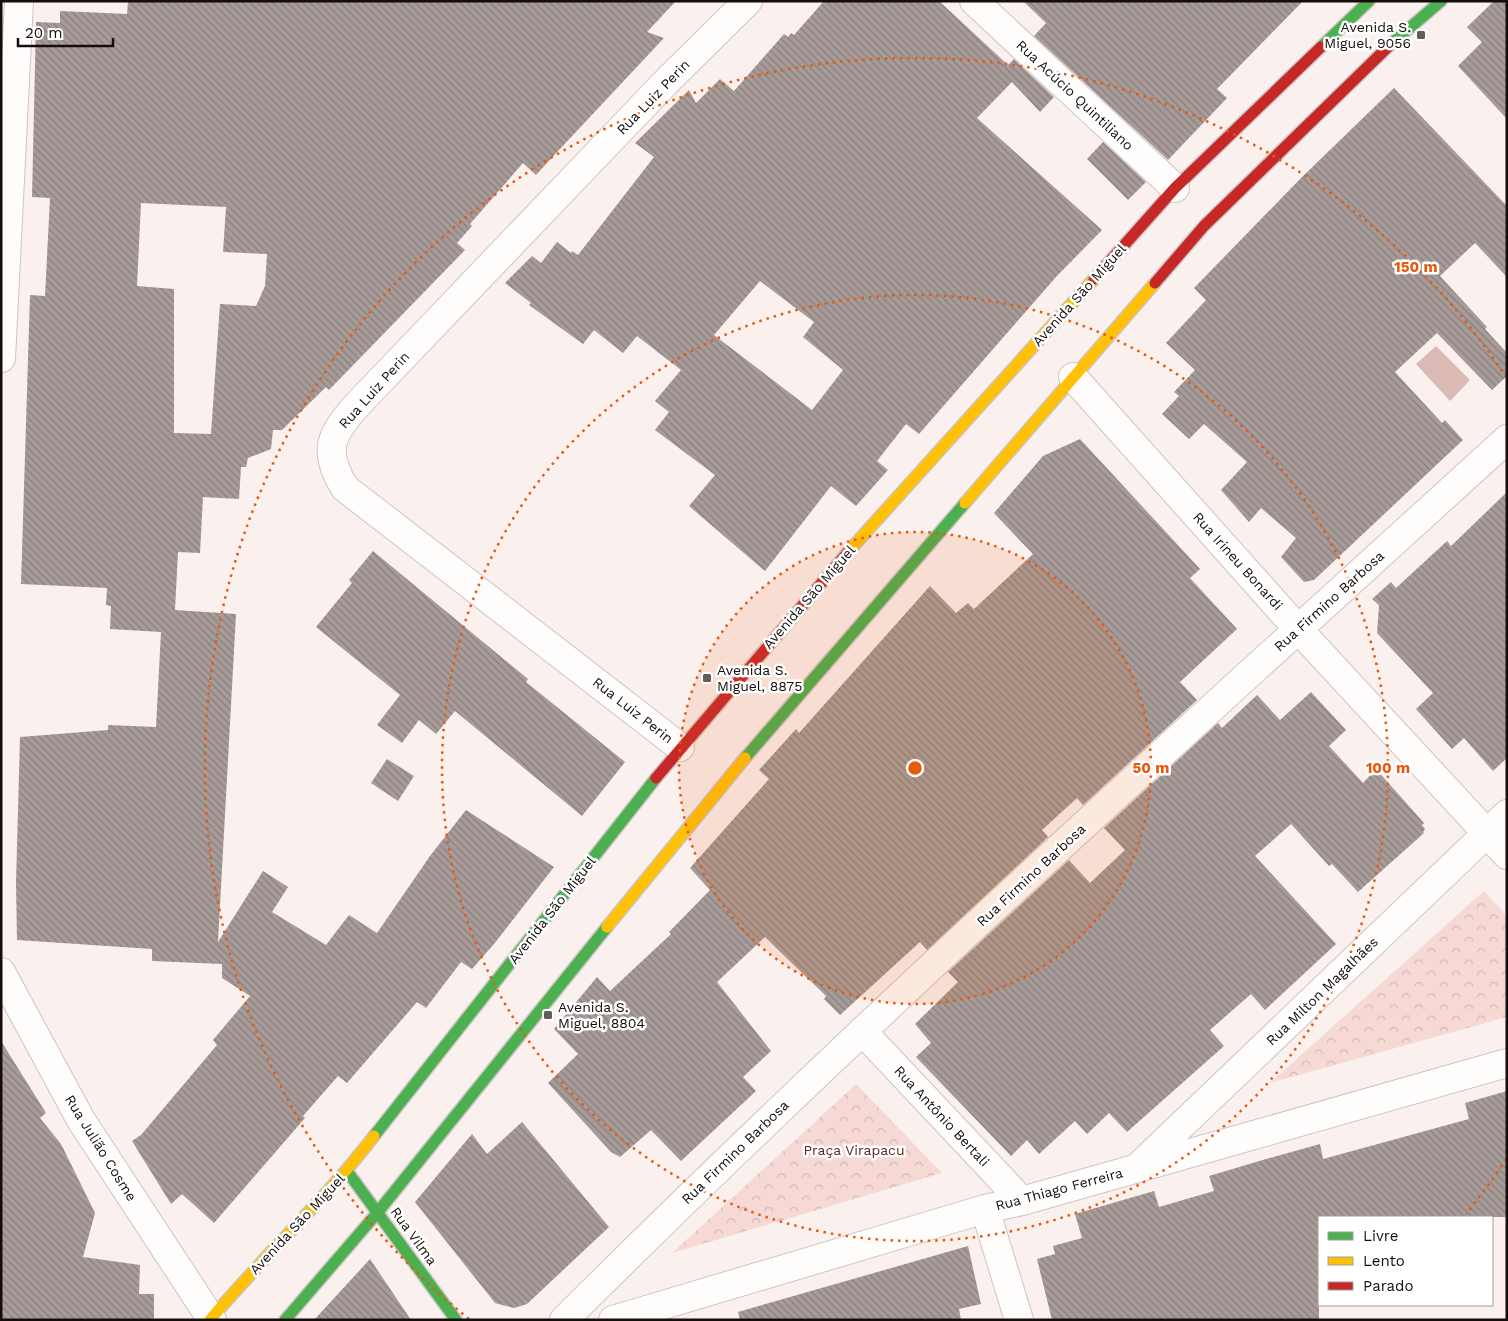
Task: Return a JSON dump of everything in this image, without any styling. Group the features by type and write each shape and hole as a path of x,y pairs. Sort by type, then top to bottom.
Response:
{"main road":[{"name":"Avenida São Miguel","path":"211,1319 250,1274 347,1171 680,747 855,544 1175,188 1369,1"},
{"path":"285,1320 378,1212 721,786 1204,226 1374,59 1441,1"},
{"name":"Rua Vilma","path":"347,1171 456,1320"}],"street":[{"path":"1,358 19,1"},
{"name":"Rua Luiz Perin","path":"680,747 346,488 333,469 332,440 339,425 358,404 666,82 748,1"},
{"name":"Rua Acúcio Quintiliano","path":"974,1 1175,188"},
{"name":"Rua Irineu Bonardi","path":"1073,377 1298,629 1497,823 1507,854"},
{"name":"Rua Firmino Barbosa","path":"564,1320 673,1211 862,1031 1507,439"},
{"name":"Rua Milton Magalhães","path":"1136,1168 1497,823"},
{"name":"Rua Julião Cosme","path":"1,972 81,1120 211,1319"},
{"name":"Rua Antônio Bertali","path":"862,1031 1022,1201"},
{"name":"Rua Thiago Ferreira","path":"613,1320 985,1209 1022,1201 1507,1063"},
{"path":"985,1209 1019,1320"}],"green space":[{"path":"1484,891 1507,916 1507,1017 1270,1083"},
{"name":"Praça Virapacu","path":"856,1084 942,1173 672,1253 853,1087"}],"shaded area":[{"path":"1436,346 1470,380 1450,401 1416,364"}],"building":[{"path":"128,1 676,1 647,32 664,38 536,175 523,163 470,224 472,226 457,243 465,250 329,390 326,387 282,430 273,430 271,449 248,458 246,467 241,467 239,499 203,497 200,553 178,552 175,610 236,614 218,942 263,871 288,887 272,912 326,945 349,915 377,933 430,856 466,810 554,867 472,969 461,962 426,1008 417,1002 347,1083 338,1076 303,1116 305,1118 214,1223 182,1194 171,1204 132,1141 141,1135 217,1045 213,1040 250,996 222,978 222,964 152,961 152,949 17,940 16,883 20,737 108,730 108,725 156,727 161,632 110,629 111,606 106,605 107,588 21,584 30,295 45,296 50,198 32,197 36,22 60,23 60,11 127,14","holes":["141,203 226,207 223,252 267,254 265,286 256,306 220,304 211,434 174,433 174,289 137,286"]},
{"path":"824,1 939,1 1008,65 1014,59 1054,97 1040,112 1012,82 977,118 1102,230 1056,277 919,434 906,424 877,461 888,470 856,506 831,486 765,571 689,506 715,475 655,430 669,412 655,401 681,370 637,336 623,353 594,330 583,344 529,305 531,303 505,283 532,256 541,263 557,242 571,253 572,251 578,255 654,157 635,143 689,90 696,103 720,79 734,91 784,34 788,37 791,33 794,35","holes":["760,281 814,322 803,337 843,370 812,410 714,335"]},
{"path":"1023,1 1303,1 1217,89 1227,98 1168,160 1034,36 1046,23"},
{"path":"1494,1 1507,1 1507,119 1458,66 1482,42 1467,27"},
{"path":"1394,88 1507,206 1507,277 1475,243 1440,276 1487,327 1485,329 1507,353 1507,376 1492,390 1437,333 1395,372 1442,423 1445,420 1463,440 1314,580 1304,582 1281,557 1296,538 1261,508 1249,522 1221,490 1247,462 1204,424 1189,439 1162,414 1179,396 1174,392 1195,370 1166,343 1206,300 1194,288 1302,177"},
{"path":"1103,142 1146,182 1128,200 1087,159"},
{"path":"1080,439 1200,569 1190,578 1237,629 1180,682 1197,700 1083,805 1077,798 1042,830 1048,837 927,950 920,942 840,1015 824,999 826,996 765,937 717,982 771,1051 743,1077 756,1091 681,1161 651,1130 620,1157 611,1152 548,1083 578,1054 554,1029 597,977 610,991 671,934 669,932 710,890 690,868 769,779 759,770 796,729 799,733 930,586 956,613 968,603 974,609 1033,554 994,513 1043,456"},
{"path":"1507,492 1507,758 1493,771 1464,738 1452,749 1416,709 1433,693 1377,633 1379,605 1372,599 1391,582 1396,588 1447,541 1451,546"},
{"path":"373,551 528,679 526,682 625,762 582,816 455,711 436,734 419,720 402,743 377,725 400,695 316,627 352,583 349,580"},
{"path":"1311,692 1346,730 1329,746 1363,783 1376,769 1424,823 1422,825 1425,829 1424,833 1358,892 1332,864 1329,866 1291,824 1255,856 1336,944 1265,1010 1251,994 1210,1030 1224,1046 1127,1132 1109,1113 1087,1134 1075,1121 1039,1154 1027,1140 1011,1156 916,1057 931,1043 915,1024 958,982 948,972 1069,860 1090,883 1125,850 1104,828 1218,723 1222,728 1257,695 1280,720"},
{"path":"387,759 414,776 398,801 371,783"},
{"path":"1,1041 46,1113 40,1118 61,1144 95,1213 83,1257 140,1265 139,1294 154,1294 154,1320 1,1320"},
{"path":"1507,1091 1507,1217 1318,1216 1319,1320 1052,1320 1037,1259 1055,1254 1053,1246 1082,1238 1075,1214 1154,1191 1159,1207 1214,1191 1209,1176 1266,1159 1320,1144 1323,1159 1469,1119 1465,1103"},
{"path":"522,1122 609,1227 527,1304 514,1308 495,1303 415,1202 472,1134 487,1154"},
{"path":"968,1246 981,1304 959,1309 961,1320 740,1320 738,1312"},
{"path":"370,1259 411,1320 314,1320"}],"traffic: fast":[{"path":"1321,47 1369,1"},
{"path":"1392,43 1441,1"},
{"path":"745,758 965,503"},
{"path":"374,1136 656,778"},
{"path":"285,1320 378,1212 607,927"},
{"path":"347,1171 456,1320"}],"traffic: slow":[{"path":"848,552 1094,279"},
{"path":"965,503 1155,283"},
{"path":"607,927 745,758"},
{"path":"210,1320 335,1183 374,1136"}],"traffic: jam":[{"path":"1155,283 1204,226 1392,43"},
{"path":"1094,279 1175,188 1321,47"},
{"path":"656,778 848,552"}],"place":[{"name":"Avenida S. Miguel, 9056","path":"1421,35"},
{"name":"Avenida S. Miguel, 8875","path":"707,678"},
{"name":"Avenida S. Miguel, 8804","path":"548,1015"}]}
